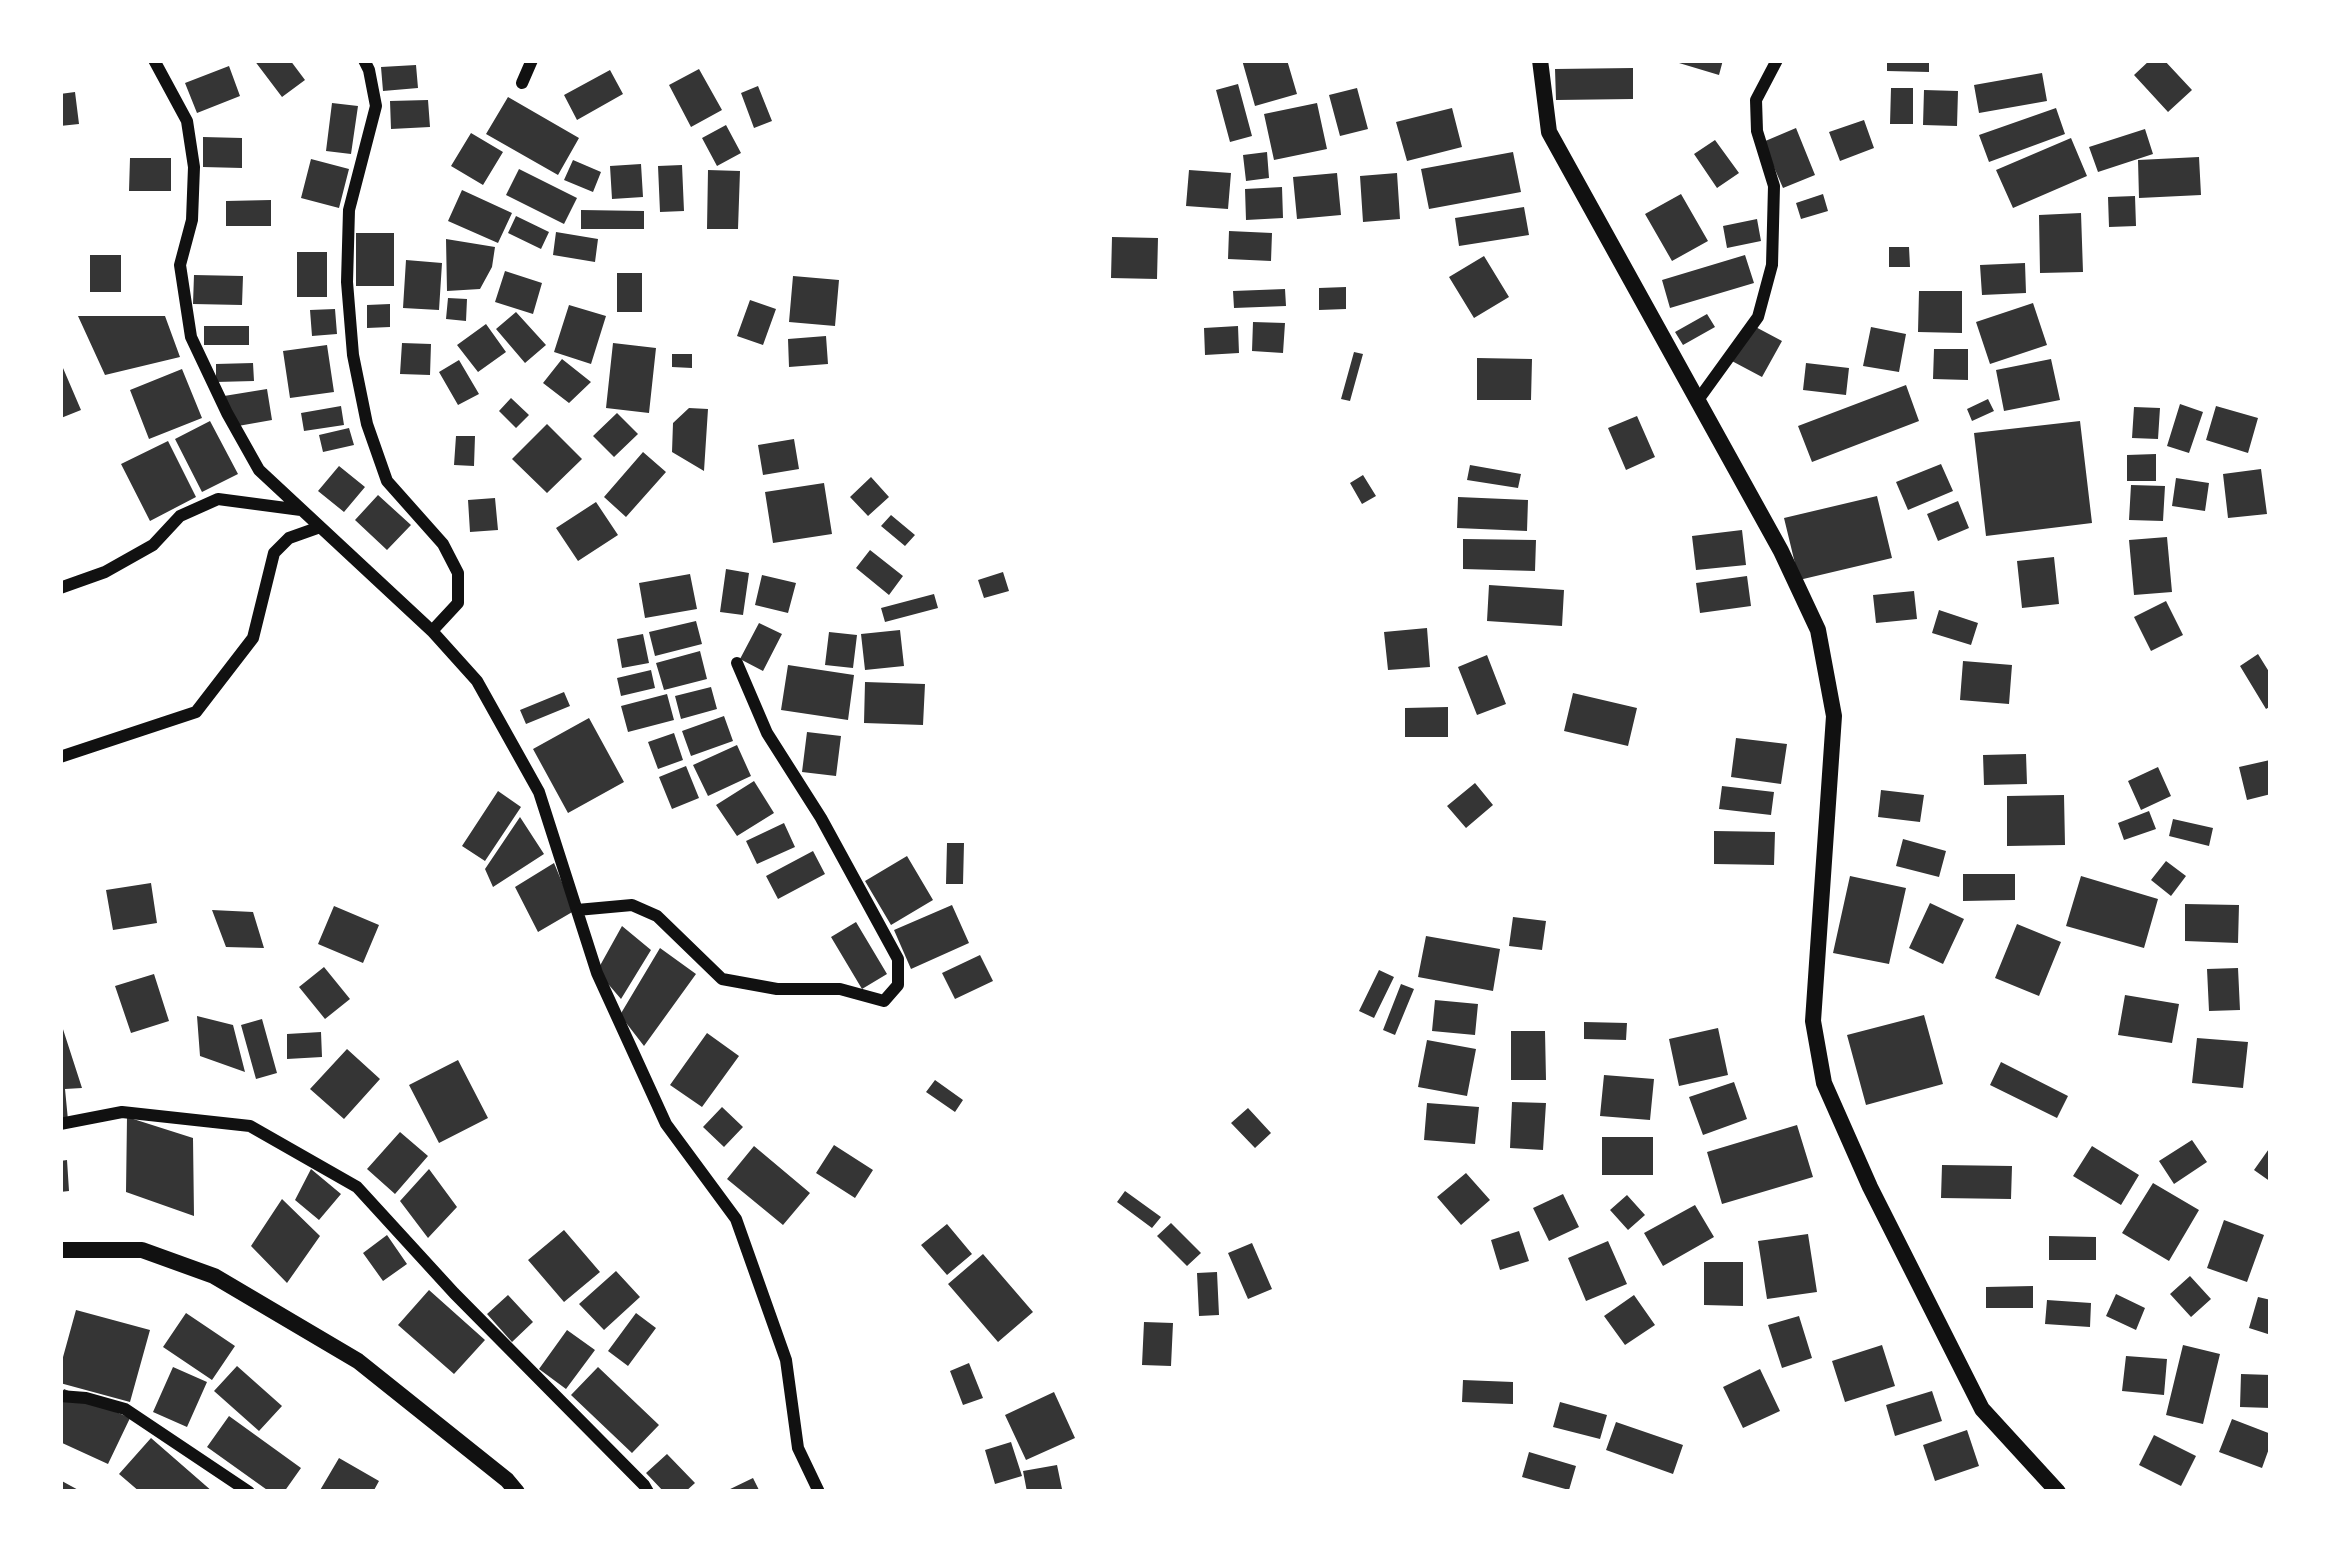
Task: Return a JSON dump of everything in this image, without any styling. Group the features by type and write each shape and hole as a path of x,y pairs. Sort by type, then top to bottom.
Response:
{"street":[{"path":"154,60 187,121 194,167 192,220 180,265 191,337 259,470 432,632 476,681 538,792 597,973 666,1124 736,1219 786,1360 798,1448 819,1492"},
{"path":"364,60 376,106 349,210 347,283 353,355 368,424 388,481 443,544 458,573 458,602 432,632"},
{"path":"522,83 532,60"},
{"path":"1540,60 1549,132 1781,550 1818,630 1834,716 1813,1021 1824,1083 1870,1187 1982,1409 2058,1492"},
{"path":"1698,400 1758,317 1772,265 1774,186 1757,130 1756,100 1777,60"},
{"path":"60,587 105,572 153,545 179,516 218,499 302,510"},
{"path":"60,757 196,712 254,638 274,553 290,538 320,527"},
{"path":"578,910 632,905 657,916 722,979 777,989 840,989 884,1001 898,985 898,958 821,818 767,733 737,663"},
{"path":"60,1124 122,1112 250,1126 357,1186 648,1492"},
{"path":"60,1250 142,1250 214,1276 358,1360 517,1492"},
{"path":"60,1396 125,1409 249,1492"}],"building":[{"path":"254,60 290,60 305,80 282,97"},
{"path":"1242,60 1287,60 1297,94 1255,106"},
{"path":"1669,60 1723,60 1719,75"},
{"path":"1887,60 1929,60 1929,72 1887,71"},
{"path":"2150,60 2164,60 2192,90 2168,112 2134,75"},
{"path":"416,65 418,88 383,91 381,67"},
{"path":"229,66 240,96 197,113 185,83"},
{"path":"1633,68 1633,99 1556,100 1555,69"},
{"path":"699,69 722,110 691,127 669,85"},
{"path":"610,70 623,94 577,120 564,95"},
{"path":"2042,73 2047,101 1979,113 1974,85"},
{"path":"1238,84 1252,136 1230,142 1216,90"},
{"path":"758,86 772,121 754,128 741,93"},
{"path":"1357,88 1368,129 1340,136 1329,95"},
{"path":"1891,88 1913,88 1913,124 1890,124"},
{"path":"1924,90 1958,91 1957,126 1923,125"},
{"path":"75,92 79,124 60,126 60,94"},
{"path":"508,97 579,138 558,175 486,134"},
{"path":"428,100 430,127 391,129 390,101"},
{"path":"332,103 358,106 351,154 326,151"},
{"path":"1317,103 1327,149 1274,160 1264,114"},
{"path":"1452,108 1462,147 1407,161 1396,122"},
{"path":"2056,108 2065,134 1989,162 1979,135"},
{"path":"1864,120 1874,148 1840,161 1829,132"},
{"path":"726,125 741,153 717,166 702,138"},
{"path":"1796,128 1815,175 1783,188 1763,142"},
{"path":"2145,129 2153,154 2098,172 2089,147"},
{"path":"471,133 503,152 483,185 451,166"},
{"path":"203,137 242,138 242,168 203,167"},
{"path":"2071,138 2087,176 2013,208 1996,170"},
{"path":"1715,140 1739,173 1717,188 1694,154"},
{"path":"1267,152 1269,178 1246,181 1243,155"},
{"path":"1513,152 1521,192 1429,209 1421,169"},
{"path":"2199,157 2201,195 2139,198 2138,160"},
{"path":"130,158 171,158 171,191 129,191"},
{"path":"311,159 349,169 339,208 301,198"},
{"path":"573,160 601,172 593,192 564,180"},
{"path":"641,164 643,197 612,199 610,166"},
{"path":"682,165 684,211 660,212 658,166"},
{"path":"519,169 577,198 564,224 506,195"},
{"path":"708,170 740,171 738,229 707,229"},
{"path":"1189,170 1231,173 1228,209 1186,206"},
{"path":"1337,173 1341,215 1297,219 1293,177"},
{"path":"1397,173 1400,219 1363,222 1360,176"},
{"path":"1282,187 1283,218 1246,220 1245,189"},
{"path":"462,190 512,213 498,243 448,221"},
{"path":"1681,194 1708,241 1672,261 1645,214"},
{"path":"1823,194 1828,211 1801,219 1796,203"},
{"path":"2135,196 2136,226 2109,227 2108,197"},
{"path":"271,200 271,226 226,226 226,201"},
{"path":"1524,207 1529,235 1459,246 1455,218"},
{"path":"581,210 644,211 644,229 581,229"},
{"path":"2081,213 2083,272 2040,273 2039,215"},
{"path":"516,216 549,232 541,249 508,233"},
{"path":"1757,219 1761,241 1727,248 1723,226"},
{"path":"1229,231 1272,233 1271,261 1228,259"},
{"path":"556,232 598,239 595,262 553,255"},
{"path":"356,233 394,233 394,286 356,286"},
{"path":"1112,237 1158,238 1157,279 1111,278"},
{"path":"446,239 495,247 492,267 480,289 447,291"},
{"path":"1889,247 1909,247 1910,267 1889,267"},
{"path":"297,252 327,252 327,297 297,297"},
{"path":"90,255 121,255 121,292 90,292"},
{"path":"1745,255 1754,283 1670,308 1662,280"},
{"path":"1484,256 1509,297 1474,318 1449,277"},
{"path":"406,260 442,263 439,310 403,308"},
{"path":"2025,263 2026,293 1982,295 1980,265"},
{"path":"505,271 542,283 533,314 495,302"},
{"path":"617,273 642,273 642,312 617,312"},
{"path":"194,275 243,276 242,305 193,304"},
{"path":"793,276 839,280 835,326 789,322"},
{"path":"1346,287 1346,309 1319,310 1319,288"},
{"path":"1285,289 1286,306 1234,308 1233,291"},
{"path":"1919,291 1962,291 1962,333 1918,332"},
{"path":"448,298 467,299 466,321 446,319"},
{"path":"750,300 776,309 763,345 737,336"},
{"path":"2033,303 2047,345 1990,364 1976,322"},
{"path":"390,304 390,327 367,328 367,305"},
{"path":"569,305 606,316 591,364 554,352"},
{"path":"335,309 337,334 312,336 310,310"},
{"path":"516,312 546,345 525,363 496,329"},
{"path":"1707,314 1715,327 1683,345 1675,332"},
{"path":"78,316 165,316 180,357 105,375"},
{"path":"1253,322 1285,323 1283,353 1252,351"},
{"path":"486,324 506,352 478,372 457,345"},
{"path":"1750,324 1782,341 1762,377 1730,360"},
{"path":"204,326 249,326 249,345 204,345"},
{"path":"1238,326 1239,353 1205,355 1204,328"},
{"path":"1871,327 1906,334 1899,372 1863,366"},
{"path":"826,336 828,364 789,367 788,339"},
{"path":"402,343 431,344 430,375 400,374"},
{"path":"613,343 656,348 649,413 606,408"},
{"path":"327,345 334,392 290,398 283,351"},
{"path":"1934,349 1968,349 1968,380 1933,379"},
{"path":"1354,352 1363,354 1350,401 1341,399"},
{"path":"672,354 692,354 692,368 672,367"},
{"path":"1477,358 1532,359 1531,400 1477,400"},
{"path":"562,359 591,382 569,403 543,383"},
{"path":"2051,359 2060,400 2004,411 1996,370"},
{"path":"459,360 479,394 458,405 439,372"},
{"path":"60,361 81,410 61,418 60,415"},
{"path":"253,363 254,381 216,382 216,364"},
{"path":"1806,363 1849,368 1846,395 1803,390"},
{"path":"182,369 202,418 149,439 130,390"},
{"path":"1906,385 1919,421 1812,462 1798,426"},
{"path":"267,389 272,420 238,426 224,396"},
{"path":"511,398 529,415 516,428 499,411"},
{"path":"1988,399 1994,411 1972,421 1967,409"},
{"path":"2180,404 2203,412 2189,453 2167,446"},
{"path":"341,406 344,425 304,431 301,413"},
{"path":"2216,406 2258,418 2248,453 2206,440"},
{"path":"2134,407 2160,408 2158,439 2132,438"},
{"path":"689,408 708,409 704,471 672,452 673,423"},
{"path":"617,413 638,434 614,457 593,436"},
{"path":"1637,416 1655,457 1626,470 1608,428"},
{"path":"210,421 238,474 202,492 175,439"},
{"path":"2080,421 2092,523 1986,536 1974,433"},
{"path":"547,424 582,459 547,493 512,459"},
{"path":"349,428 354,445 323,452 319,435"},
{"path":"456,436 475,436 474,466 454,465"},
{"path":"794,439 799,469 763,475 758,445"},
{"path":"168,441 196,497 150,521 121,464"},
{"path":"643,452 666,472 626,517 604,497"},
{"path":"2156,454 2156,481 2127,481 2127,455"},
{"path":"1941,464 1953,491 1908,510 1896,482"},
{"path":"1470,465 1521,474 1518,488 1467,480"},
{"path":"339,466 365,487 344,512 318,491"},
{"path":"2261,469 2267,514 2228,518 2223,474"},
{"path":"1363,475 1376,496 1362,504 1350,483"},
{"path":"871,477 889,497 868,516 850,497"},
{"path":"2176,478 2209,483 2205,511 2172,506"},
{"path":"824,483 832,534 773,543 765,492"},
{"path":"2131,485 2165,486 2163,521 2129,520"},
{"path":"378,495 411,525 387,550 355,520"},
{"path":"1877,496 1892,558 1799,580 1784,518"},
{"path":"1458,497 1528,500 1527,531 1457,528"},
{"path":"495,498 498,530 470,532 468,500"},
{"path":"1958,501 1969,528 1938,541 1927,514"},
{"path":"596,502 618,535 578,561 556,528"},
{"path":"891,515 915,535 905,546 881,526"},
{"path":"1742,530 1746,565 1696,570 1692,536"},
{"path":"2167,537 2172,592 2134,595 2129,540"},
{"path":"1463,539 1536,540 1535,571 1463,569"},
{"path":"870,550 903,576 889,595 856,568"},
{"path":"2054,557 2059,604 2022,608 2017,561"},
{"path":"726,569 749,573 743,615 720,612"},
{"path":"1003,572 1009,591 984,598 978,580"},
{"path":"690,574 697,609 645,618 639,583"},
{"path":"762,575 796,583 788,613 755,605"},
{"path":"1747,576 1751,606 1700,613 1696,583"},
{"path":"1489,585 1564,590 1562,626 1487,621"},
{"path":"1914,591 1917,619 1876,623 1873,595"},
{"path":"934,594 938,608 885,622 881,608"},
{"path":"2166,601 2183,635 2151,651 2134,617"},
{"path":"1939,610 1978,623 1971,645 1932,633"},
{"path":"696,621 702,644 655,656 649,632"},
{"path":"759,623 782,634 763,671 740,659"},
{"path":"1427,628 1430,667 1388,670 1384,632"},
{"path":"900,630 904,666 865,670 861,634"},
{"path":"829,632 857,635 853,668 825,665"},
{"path":"643,634 649,663 622,668 617,639"},
{"path":"700,651 707,679 664,690 656,663"},
{"path":"2258,654 2271,675 2271,706 2266,709 2240,666"},
{"path":"1487,655 1506,704 1477,715 1458,667"},
{"path":"1963,661 2012,665 2009,704 1960,700"},
{"path":"788,665 854,675 848,720 781,710"},
{"path":"651,670 655,688 621,696 617,678"},
{"path":"865,682 925,684 923,725 864,723"},
{"path":"711,687 717,709 681,719 675,696"},
{"path":"564,692 570,706 526,724 520,710"},
{"path":"1573,693 1637,708 1628,746 1564,731"},
{"path":"667,694 674,720 628,732 621,706"},
{"path":"1448,707 1448,737 1405,737 1405,708"},
{"path":"724,716 733,741 691,756 682,731"},
{"path":"589,718 624,782 568,813 533,749"},
{"path":"807,732 841,736 836,776 802,772"},
{"path":"674,733 683,760 658,769 648,742"},
{"path":"1736,738 1787,744 1781,784 1731,777"},
{"path":"737,745 751,776 708,796 693,765"},
{"path":"2026,754 2027,784 1984,785 1983,755"},
{"path":"2270,760 2271,794 2247,800 2239,767"},
{"path":"686,766 699,798 672,809 659,777"},
{"path":"2158,767 2171,796 2141,810 2128,781"},
{"path":"754,781 774,813 737,836 716,805"},
{"path":"1475,783 1493,805 1466,828 1447,806"},
{"path":"1722,786 1774,792 1771,815 1719,809"},
{"path":"1881,790 1924,795 1920,822 1878,817"},
{"path":"498,791 521,807 485,861 462,846"},
{"path":"2064,795 2065,845 2007,846 2007,796"},
{"path":"2149,811 2156,829 2124,840 2118,823"},
{"path":"520,817 544,854 493,887 485,869"},
{"path":"2173,819 2213,828 2209,846 2169,836"},
{"path":"784,823 795,847 757,864 746,841"},
{"path":"1714,831 1775,832 1774,865 1714,864"},
{"path":"1903,839 1946,851 1939,877 1896,866"},
{"path":"947,843 964,843 963,884 946,884"},
{"path":"813,851 825,874 778,899 766,876"},
{"path":"907,856 933,900 891,925 865,881"},
{"path":"2166,861 2186,876 2171,896 2151,880"},
{"path":"554,863 574,911 538,932 515,887"},
{"path":"1963,874 2015,874 2015,900 1963,901"},
{"path":"1850,876 1906,888 1889,964 1833,953"},
{"path":"2081,876 2158,899 2144,948 2066,926"},
{"path":"151,883 157,923 113,930 106,890"},
{"path":"1930,903 1964,919 1943,964 1909,948"},
{"path":"2185,904 2239,905 2238,943 2185,941"},
{"path":"952,905 969,943 911,969 894,930"},
{"path":"334,906 379,925 363,963 318,944"},
{"path":"212,910 253,912 264,948 226,947"},
{"path":"1513,917 1546,921 1542,950 1509,946"},
{"path":"856,922 887,974 862,989 831,937"},
{"path":"2017,924 2061,942 2039,996 1995,978"},
{"path":"622,926 651,950 621,999 597,971"},
{"path":"1426,936 1500,949 1493,991 1418,977"},
{"path":"660,948 696,974 644,1046 620,1015"},
{"path":"980,955 993,981 955,999 942,973"},
{"path":"324,967 350,999 325,1019 299,987"},
{"path":"2238,968 2240,1010 2209,1011 2207,969"},
{"path":"1379,970 1394,977 1374,1018 1359,1011"},
{"path":"154,974 169,1021 131,1033 115,986"},
{"path":"1401,984 1414,989 1395,1035 1383,1030"},
{"path":"2125,995 2179,1004 2172,1043 2118,1035"},
{"path":"1435,1000 1478,1004 1475,1035 1432,1031"},
{"path":"1924,1015 1943,1084 1866,1105 1847,1035"},
{"path":"197,1016 233,1025 245,1072 200,1056"},
{"path":"262,1019 277,1073 256,1079 241,1025"},
{"path":"1584,1022 1627,1023 1626,1040 1584,1039"},
{"path":"61,1023 82,1088 65,1089 68,1120 60,1121"},
{"path":"1718,1028 1728,1075 1679,1086 1669,1039"},
{"path":"1511,1031 1545,1031 1546,1080 1511,1080"},
{"path":"321,1032 322,1057 287,1059 287,1034"},
{"path":"707,1033 739,1056 702,1107 670,1085"},
{"path":"2197,1038 2248,1042 2243,1088 2192,1083"},
{"path":"1427,1040 1476,1049 1467,1096 1418,1087"},
{"path":"347,1049 380,1079 344,1119 310,1089"},
{"path":"458,1060 488,1118 439,1143 409,1085"},
{"path":"2001,1062 2068,1096 2057,1118 1990,1085"},
{"path":"1604,1075 1654,1079 1650,1120 1600,1116"},
{"path":"935,1080 963,1100 955,1112 926,1092"},
{"path":"1734,1082 1747,1119 1703,1135 1689,1097"},
{"path":"1512,1102 1546,1103 1543,1150 1510,1148"},
{"path":"1427,1103 1479,1107 1475,1144 1424,1140"},
{"path":"722,1107 743,1127 724,1147 703,1127"},
{"path":"1248,1108 1271,1133 1255,1148 1231,1123"},
{"path":"127,1117 193,1138 194,1216 126,1192"},
{"path":"1797,1125 1813,1177 1722,1204 1707,1152"},
{"path":"400,1132 428,1156 395,1194 367,1169"},
{"path":"1602,1137 1653,1137 1653,1175 1602,1175"},
{"path":"2192,1140 2207,1162 2174,1184 2159,1161"},
{"path":"834,1145 873,1170 855,1198 816,1173"},
{"path":"754,1146 810,1193 783,1225 727,1179"},
{"path":"2092,1146 2139,1175 2121,1205 2073,1176"},
{"path":"2271,1146 2271,1182 2254,1170"},
{"path":"67,1160 69,1191 60,1192 60,1161"},
{"path":"1942,1165 2012,1166 2011,1199 1941,1198"},
{"path":"311,1169 341,1194 319,1220 295,1200"},
{"path":"429,1169 457,1207 428,1238 400,1201"},
{"path":"1466,1173 1490,1200 1461,1225 1437,1197"},
{"path":"2153,1183 2199,1210 2169,1261 2122,1233"},
{"path":"1125,1191 1161,1217 1152,1228 1117,1202"},
{"path":"1563,1194 1579,1227 1549,1241 1533,1208"},
{"path":"1627,1195 1645,1215 1628,1230 1610,1210"},
{"path":"282,1199 320,1236 287,1283 251,1246"},
{"path":"1695,1205 1714,1237 1663,1266 1644,1233"},
{"path":"2224,1220 2264,1235 2247,1282 2207,1268"},
{"path":"1171,1223 1201,1253 1187,1266 1157,1236"},
{"path":"947,1224 972,1254 947,1275 921,1245"},
{"path":"564,1230 600,1272 564,1302 528,1260"},
{"path":"1519,1231 1529,1261 1500,1270 1491,1240"},
{"path":"1808,1234 1817,1292 1767,1299 1758,1241"},
{"path":"387,1235 407,1264 383,1281 363,1253"},
{"path":"2049,1236 2096,1237 2096,1260 2049,1260"},
{"path":"1608,1241 1627,1284 1586,1301 1568,1258"},
{"path":"1252,1243 1272,1289 1248,1299 1228,1253"},
{"path":"983,1254 1033,1312 998,1342 948,1284"},
{"path":"1704,1262 1743,1262 1743,1306 1704,1305"},
{"path":"616,1271 640,1297 604,1330 579,1304"},
{"path":"1217,1272 1219,1315 1199,1316 1197,1273"},
{"path":"2190,1276 2211,1299 2191,1317 2170,1294"},
{"path":"2033,1286 2033,1308 1986,1308 1986,1287"},
{"path":"429,1290 485,1340 454,1374 398,1325"},
{"path":"2116,1294 2145,1308 2136,1330 2106,1316"},
{"path":"508,1295 533,1322 512,1342 487,1314"},
{"path":"1634,1295 1655,1325 1625,1345 1604,1316"},
{"path":"2258,1297 2271,1300 2271,1335 2249,1328"},
{"path":"2047,1300 2091,1303 2090,1327 2045,1324"},
{"path":"76,1310 150,1330 130,1402 60,1383"},
{"path":"186,1313 235,1346 212,1380 163,1347"},
{"path":"636,1313 656,1328 628,1366 608,1351"},
{"path":"1799,1316 1812,1358 1782,1368 1768,1325"},
{"path":"1144,1322 1173,1323 1171,1366 1142,1365"},
{"path":"567,1330 595,1350 566,1389 539,1369"},
{"path":"1882,1345 1895,1386 1845,1402 1832,1361"},
{"path":"2183,1345 2220,1354 2203,1424 2166,1415"},
{"path":"2126,1356 2167,1359 2164,1395 2122,1391"},
{"path":"969,1363 983,1398 963,1405 950,1371"},
{"path":"237,1366 282,1406 259,1431 214,1391"},
{"path":"173,1367 207,1382 187,1427 153,1412"},
{"path":"598,1367 659,1425 632,1453 571,1395"},
{"path":"1760,1369 1780,1411 1743,1428 1723,1387"},
{"path":"2241,1374 2271,1375 2271,1408 2240,1407"},
{"path":"1463,1380 1513,1382 1513,1404 1462,1402"},
{"path":"64,1389 130,1418 108,1464 60,1442"},
{"path":"1932,1391 1942,1421 1895,1436 1886,1405"},
{"path":"1054,1392 1075,1438 1026,1460 1005,1415"},
{"path":"1560,1402 1607,1415 1600,1439 1553,1427"},
{"path":"229,1416 301,1468 284,1492 270,1492 207,1447"},
{"path":"2232,1419 2271,1434 2262,1468 2219,1452"},
{"path":"1616,1422 1683,1445 1673,1474 1606,1450"},
{"path":"1967,1430 1979,1466 1935,1481 1923,1445"},
{"path":"2154,1435 2196,1456 2181,1486 2139,1465"},
{"path":"151,1438 213,1492 140,1492 119,1474"},
{"path":"1011,1442 1022,1476 995,1484 985,1450"},
{"path":"1529,1452 1576,1466 1569,1490 1522,1477"},
{"path":"667,1454 695,1483 685,1492 664,1492 646,1473"},
{"path":"339,1458 379,1481 373,1492 319,1492"},
{"path":"1057,1465 1062,1489 1027,1492 1023,1471"},
{"path":"753,1478 760,1492 724,1492"},
{"path":"60,1480 82,1492 60,1492"}]}
